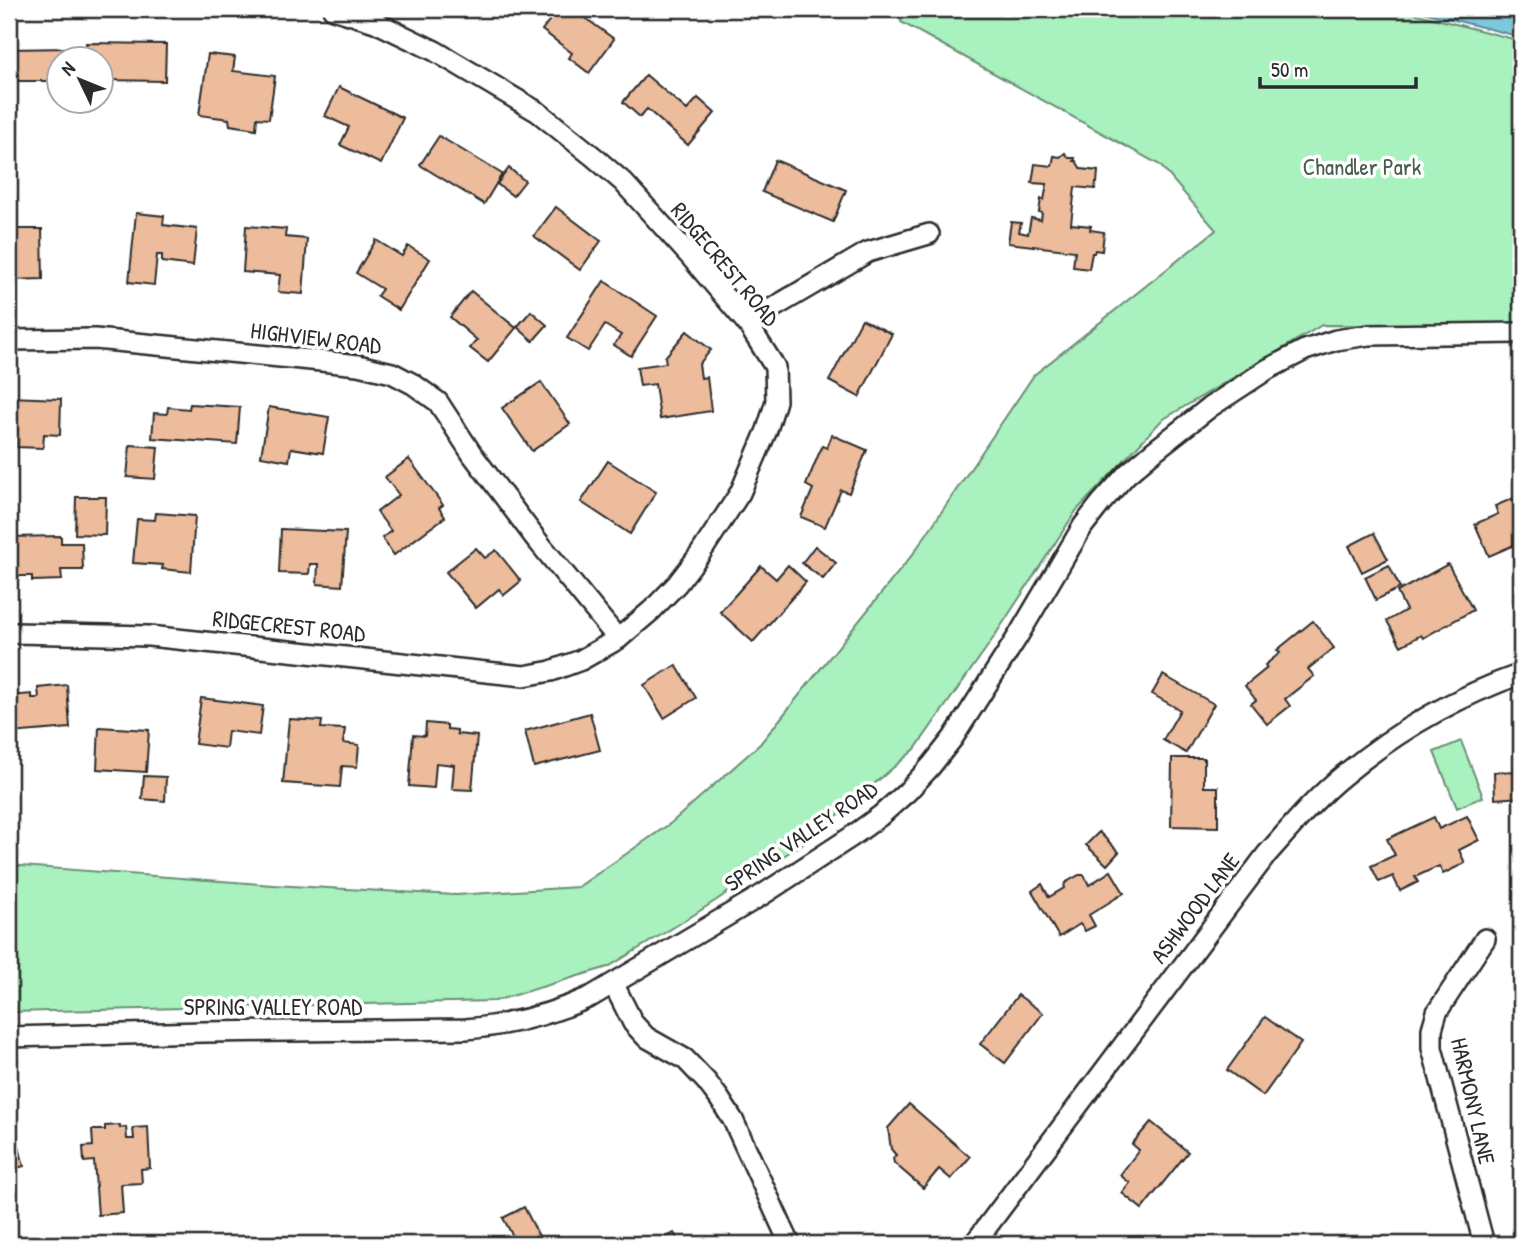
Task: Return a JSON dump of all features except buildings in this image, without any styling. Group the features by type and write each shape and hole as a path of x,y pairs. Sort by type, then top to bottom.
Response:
{"street":[{"name":"RIDGECREST ROAD","path":"9,634 149,636 524,676 551,671 581,660 618,639 661,601 700,554 740,493 767,430 776,401 775,367 747,323 622,182 538,112 435,51 374,22 334,9"},
{"path":"747,323 868,252 929,234"},
{"name":"SPRING VALLEY ROAD","path":"9,1037 466,1030 500,1026 566,1008 614,985 762,895 840,845 880,816 906,792 932,766 953,738 1095,510 1128,474 1210,407 1268,369 1305,350 1336,340 1369,335 1521,332"},
{"name":"HIGHVIEW ROAD","path":"9,340 95,339 358,365 392,373 438,401 472,454 536,540 618,639"},
{"name":"ASHWOOD LANE","path":"974,1244 1267,854 1304,812 1372,753 1417,724 1464,698 1521,674"},
{"name":"HARMONY LANE","path":"1484,1244 1432,1048 1432,1029 1437,1012 1485,939"},
{"path":"614,985 633,1023 646,1037 685,1059 719,1098 733,1120 790,1244"}],"green space":[{"name":"Chandler Park","path":"904,9 1398,9 1521,41 1521,326 1322,325 1162,420 1076,511 990,643 915,749 811,838 608,967 495,1001 9,1012 9,865 273,885 456,895 578,887 671,823 760,744 913,554 1034,375 1216,230 1160,165 901,22"},
{"path":"1461,741 1483,797 1457,808 1434,752"}],"water":[{"path":"1411,9 1521,9 1521,37"}]}
